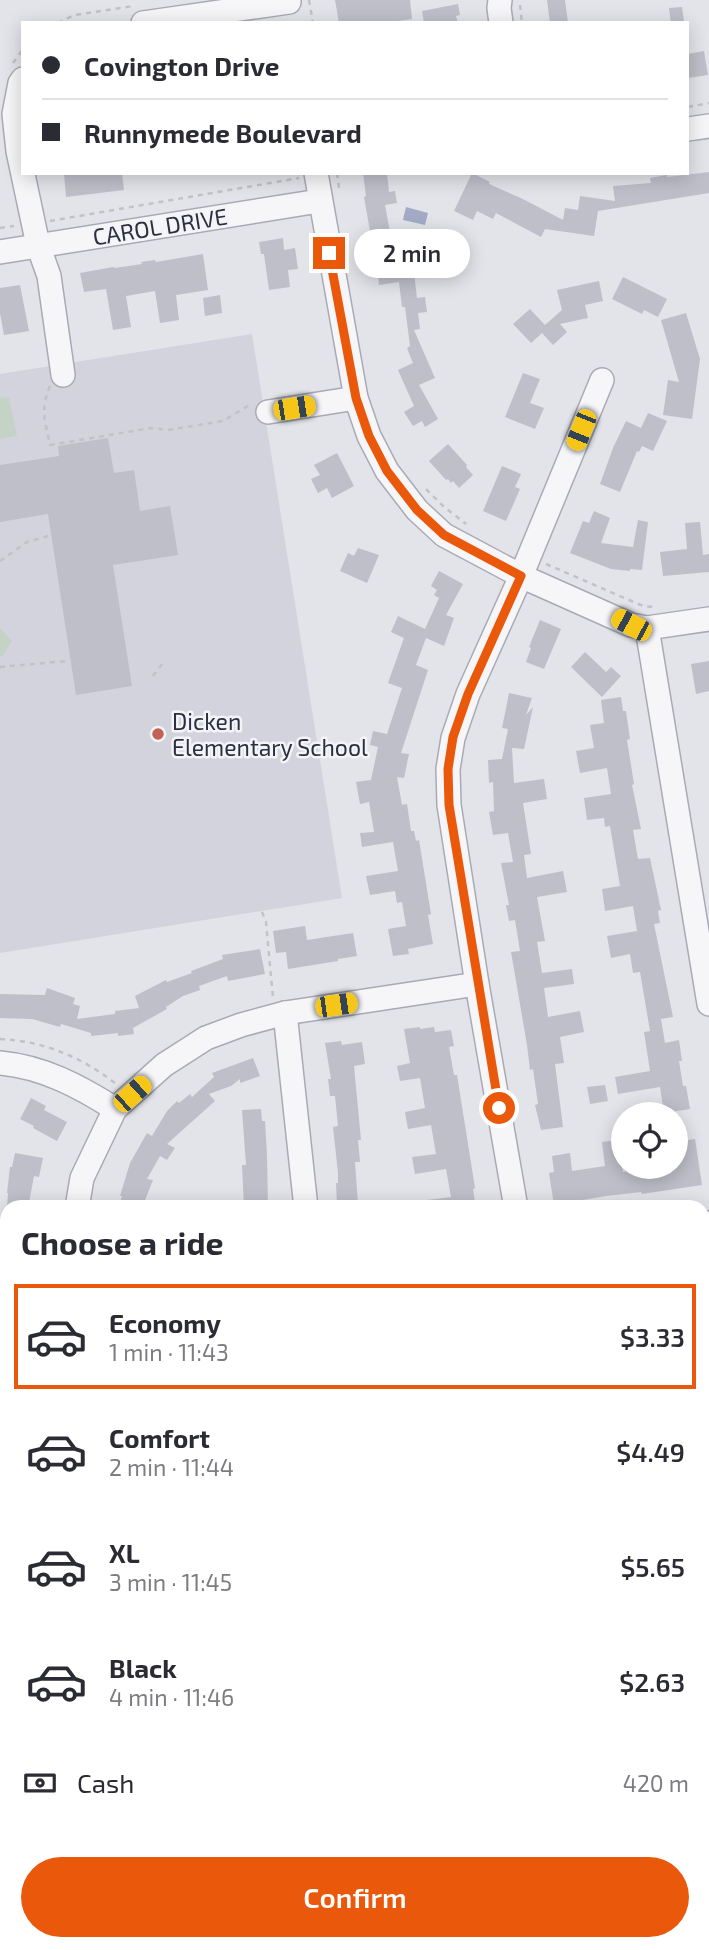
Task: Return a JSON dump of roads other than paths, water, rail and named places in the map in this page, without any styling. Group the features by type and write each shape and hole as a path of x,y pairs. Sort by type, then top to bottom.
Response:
{"street":[{"path":"500,0 501,21"},
{"path":"142,14 295,6"},
{"path":"21,82 14,114 21,165"},
{"path":"689,129 709,126"},
{"path":"23,175 38,245 49,276 57,379"},
{"path":"323,175 319,201 356,398 369,436 387,471 417,510 444,535 525,566 631,625 650,617 709,619"},
{"name":"CAROL DRIVE","path":"0,252 319,201"},
{"path":"515,1200 449,805 448,769 453,737 468,694 525,566 602,380"},
{"path":"264,406 356,398"},
{"path":"650,617 709,1004"},
{"path":"78,1200 82,1178 116,1109 164,1065 206,1038 280,1014 477,984"},
{"path":"280,1014 305,1200"},
{"path":"0,1063 44,1071 78,1086 116,1109"}],"water":[{"path":"406,207 428,213 425,225 403,220"}],"place":[{"name":"Dicken Elementary School","path":"158,734"}]}
